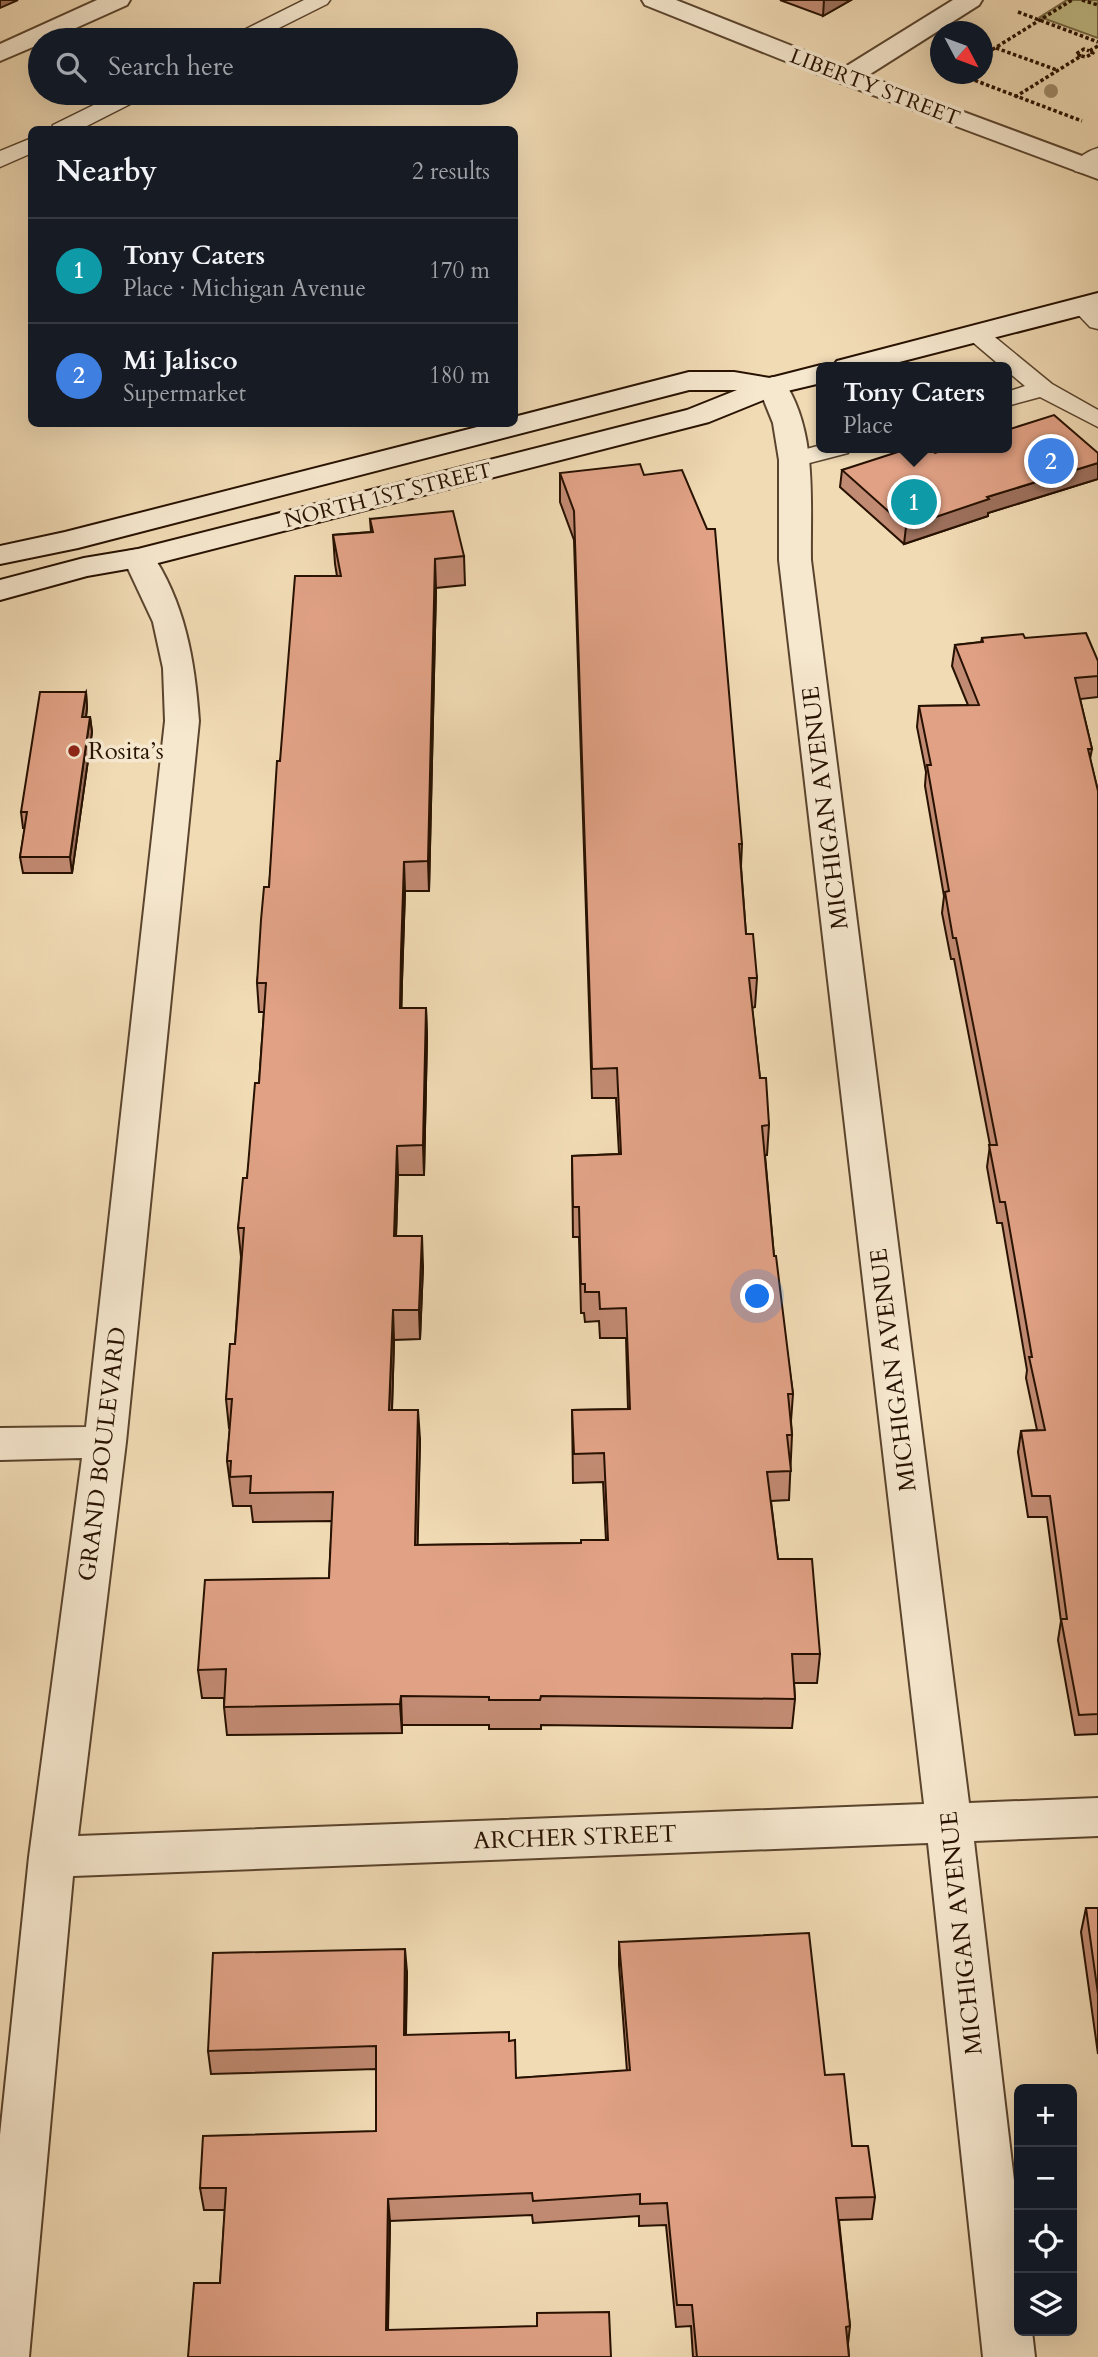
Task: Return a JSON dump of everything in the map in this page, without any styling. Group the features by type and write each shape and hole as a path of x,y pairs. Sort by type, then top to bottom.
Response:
{"street":[{"path":"56,28 118,0"},
{"name":"LIBERTY STREET","path":"654,0 847,77 1093,164"},
{"path":"847,77 970,0"},
{"path":"0,53 28,40"},
{"path":"867,362 977,334 1093,310"},
{"name":"NORTH 1ST STREET","path":"0,590 84,567 139,558 698,416 773,386 816,375"},
{"name":"NORTH 1ST STREET","path":"518,423 689,381 734,381 773,386"},
{"name":"MICHIGAN AVENUE","path":"773,386 788,423 794,460 794,559 949,1823 1009,2357"},
{"name":"NORTH 1ST STREET","path":"0,555 67,541 502,427"},
{"path":"139,558 136,544 153,534 439,459 485,439 498,428"},
{"name":"GRAND BOULEVARD","path":"3,2357 52,1857 105,1442 182,721 179,668 169,622 139,558"},
{"path":"0,1444 105,1442"},
{"name":"ARCHER STREET","path":"52,1857 1098,1817"}],"lane":[{"path":"263,28 320,0"},
{"path":"69,126 110,105"},
{"path":"0,160 28,146"},
{"path":"977,334 1011,362"},
{"path":"1012,363 1043,388 1098,420"},
{"path":"1012,397 1043,388"},
{"path":"794,460 820,453"}],"path":[{"path":"993,50 1072,0"},
{"path":"1082,0 1098,5"},
{"path":"1006,102 1081,55 1086,57 1093,53 1089,51 1098,44 1018,12"},
{"path":"996,48 1058,70"},
{"path":"984,84 1093,125"}],"shaded area":[{"path":"1067,0 1098,0 1098,38 1040,17"}],"building":[{"path":"1054,415 1098,453 1098,463 987,497 989,499 906,527 842,470 895,453 1012,453 1012,428"},
{"path":"640,464 644,475 682,470 707,529 715,529 742,844 739,844 746,934 753,934 757,978 749,978 760,1078 766,1078 769,1125 762,1126 774,1256 793,1394 788,1394 792,1435 787,1435 791,1471 767,1472 778,1559 812,1559 820,1654 792,1654 795,1699 541,1696 540,1700 489,1700 489,1697 401,1696 400,1704 224,1707 226,1669 198,1670 205,1580 329,1578 333,1492 250,1493 251,1476 230,1477 231,1461 227,1461 232,1399 226,1399 230,1344 235,1344 244,1228 238,1228 243,1178 247,1178 255,1083 259,1083 266,983 257,983 261,920 264,887 269,887 277,761 280,761 295,576 341,576 333,535 373,532 370,519 453,511 464,556 435,559 428,861 404,862 400,1008 426,1008 423,1145 397,1146 394,1236 422,1236 419,1310 393,1310 389,1410 418,1410 415,1545 581,1543 581,1540 608,1540 604,1453 574,1454 572,1410 630,1409 626,1308 600,1309 599,1292 585,1292 585,1284 581,1284 579,1207 573,1207 572,1156 621,1154 617,1068 592,1069 574,511 560,473"},
{"path":"1086,633 1098,661 1098,676 1075,678 1092,749 1088,749 1098,791 1098,1714 1079,1715 1061,1619 1067,1619 1050,1496 1032,1496 1021,1431 1045,1430 1029,1357 1032,1357 1005,1202 1000,1202 989,1145 997,1145 956,938 953,938 945,892 949,891 927,765 931,765 919,706 979,705 955,645 983,642 982,638 1023,634 1025,638"},
{"path":"40,692 86,692 82,717 90,717 70,857 20,857 27,812 21,812"},
{"path":"1086,1908 1098,1908 1098,1994"},
{"path":"809,1933 825,2075 844,2074 852,2146 868,2146 875,2197 836,2198 850,2326 846,2327 849,2357 697,2357 692,2305 677,2305 667,2203 640,2204 640,2194 533,2201 532,2193 388,2199 386,2330 537,2326 537,2313 609,2312 611,2357 188,2357 194,2283 220,2283 226,2188 200,2188 203,2136 376,2131 376,2046 208,2051 213,1953 405,1949 404,2035 509,2032 509,2041 515,2040 516,2078 630,2070 619,1942"}],"place":[{"name":"Mi Jalisco","path":"1051,461"},
{"name":"Tony Caters","path":"914,502"},
{"name":"Rosita’s","path":"74,751"}]}
